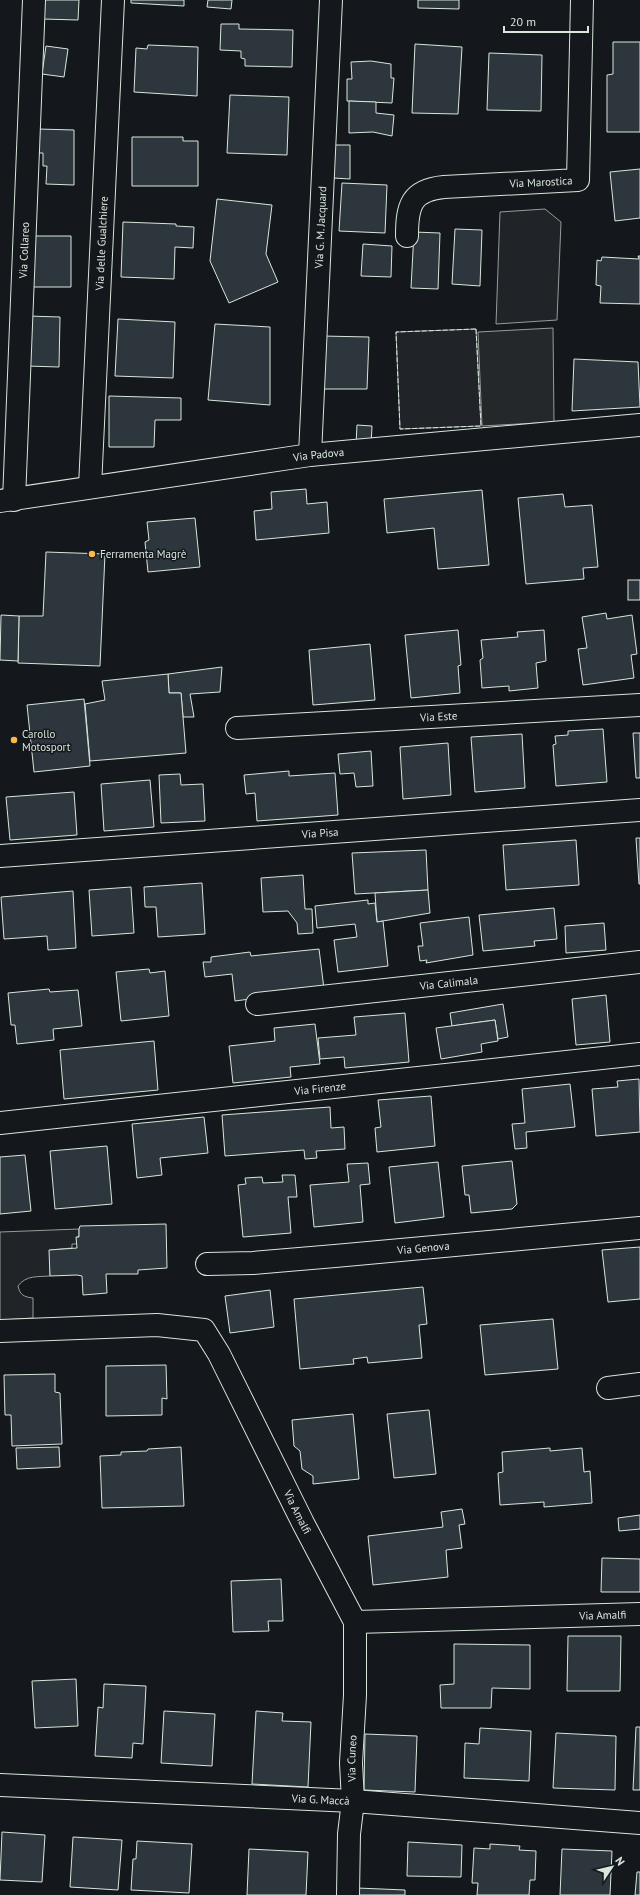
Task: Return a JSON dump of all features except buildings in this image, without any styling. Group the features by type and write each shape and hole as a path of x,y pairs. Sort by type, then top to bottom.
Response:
{"street":[{"name":"Via Collareo","path":"7,501 34,0"},
{"name":"Via delle Gualchiere","path":"90,487 113,0"},
{"name":"Via G. M. Jacquard","path":"310,455 331,0"},
{"name":"Via Marostica","path":"407,236 407,218 410,206 416,196 425,190 444,187 578,180 582,0"},
{"name":"Via Padova","path":"7,501 90,487 310,455 640,425"},
{"name":"Via Este","path":"237,728 640,706"},
{"name":"Via Pisa","path":"0,856 640,810"},
{"name":"Via Calimala","path":"257,1004 640,962"},
{"name":"Via Firenze","path":"0,1123 640,1054"},
{"name":"Via Genova","path":"207,1264 253,1263 640,1228"},
{"name":"Via Amalfi","path":"0,1331 157,1325 204,1330 219,1354 303,1523 355,1622 640,1614"},
{"path":"608,1388 640,1384"},
{"name":"Via Cuneo","path":"348,1895 349,1834 353,1801 351,1763 355,1695 355,1622"},
{"name":"Via G. Maccà","path":"0,1785 353,1801 640,1823"}],"shaded area":[{"path":"545,209 561,222 557,320 496,324 500,212"},
{"path":"553,328 554,422 482,426 478,332"},
{"path":"476,329 481,426 400,429 396,332"},
{"path":"79,1229 77,1244 72,1244 72,1248 50,1250 50,1276 28,1278 21,1282 18,1286 23,1295 33,1298 33,1318 0,1320 0,1232"}],"fence":[{"path":"476,329 481,426 400,429 396,332 476,329"}],"place":[{"name":"Ferramenta Magrè","path":"92,554"},
{"name":"Carollo Motosport","path":"14,740"}]}
